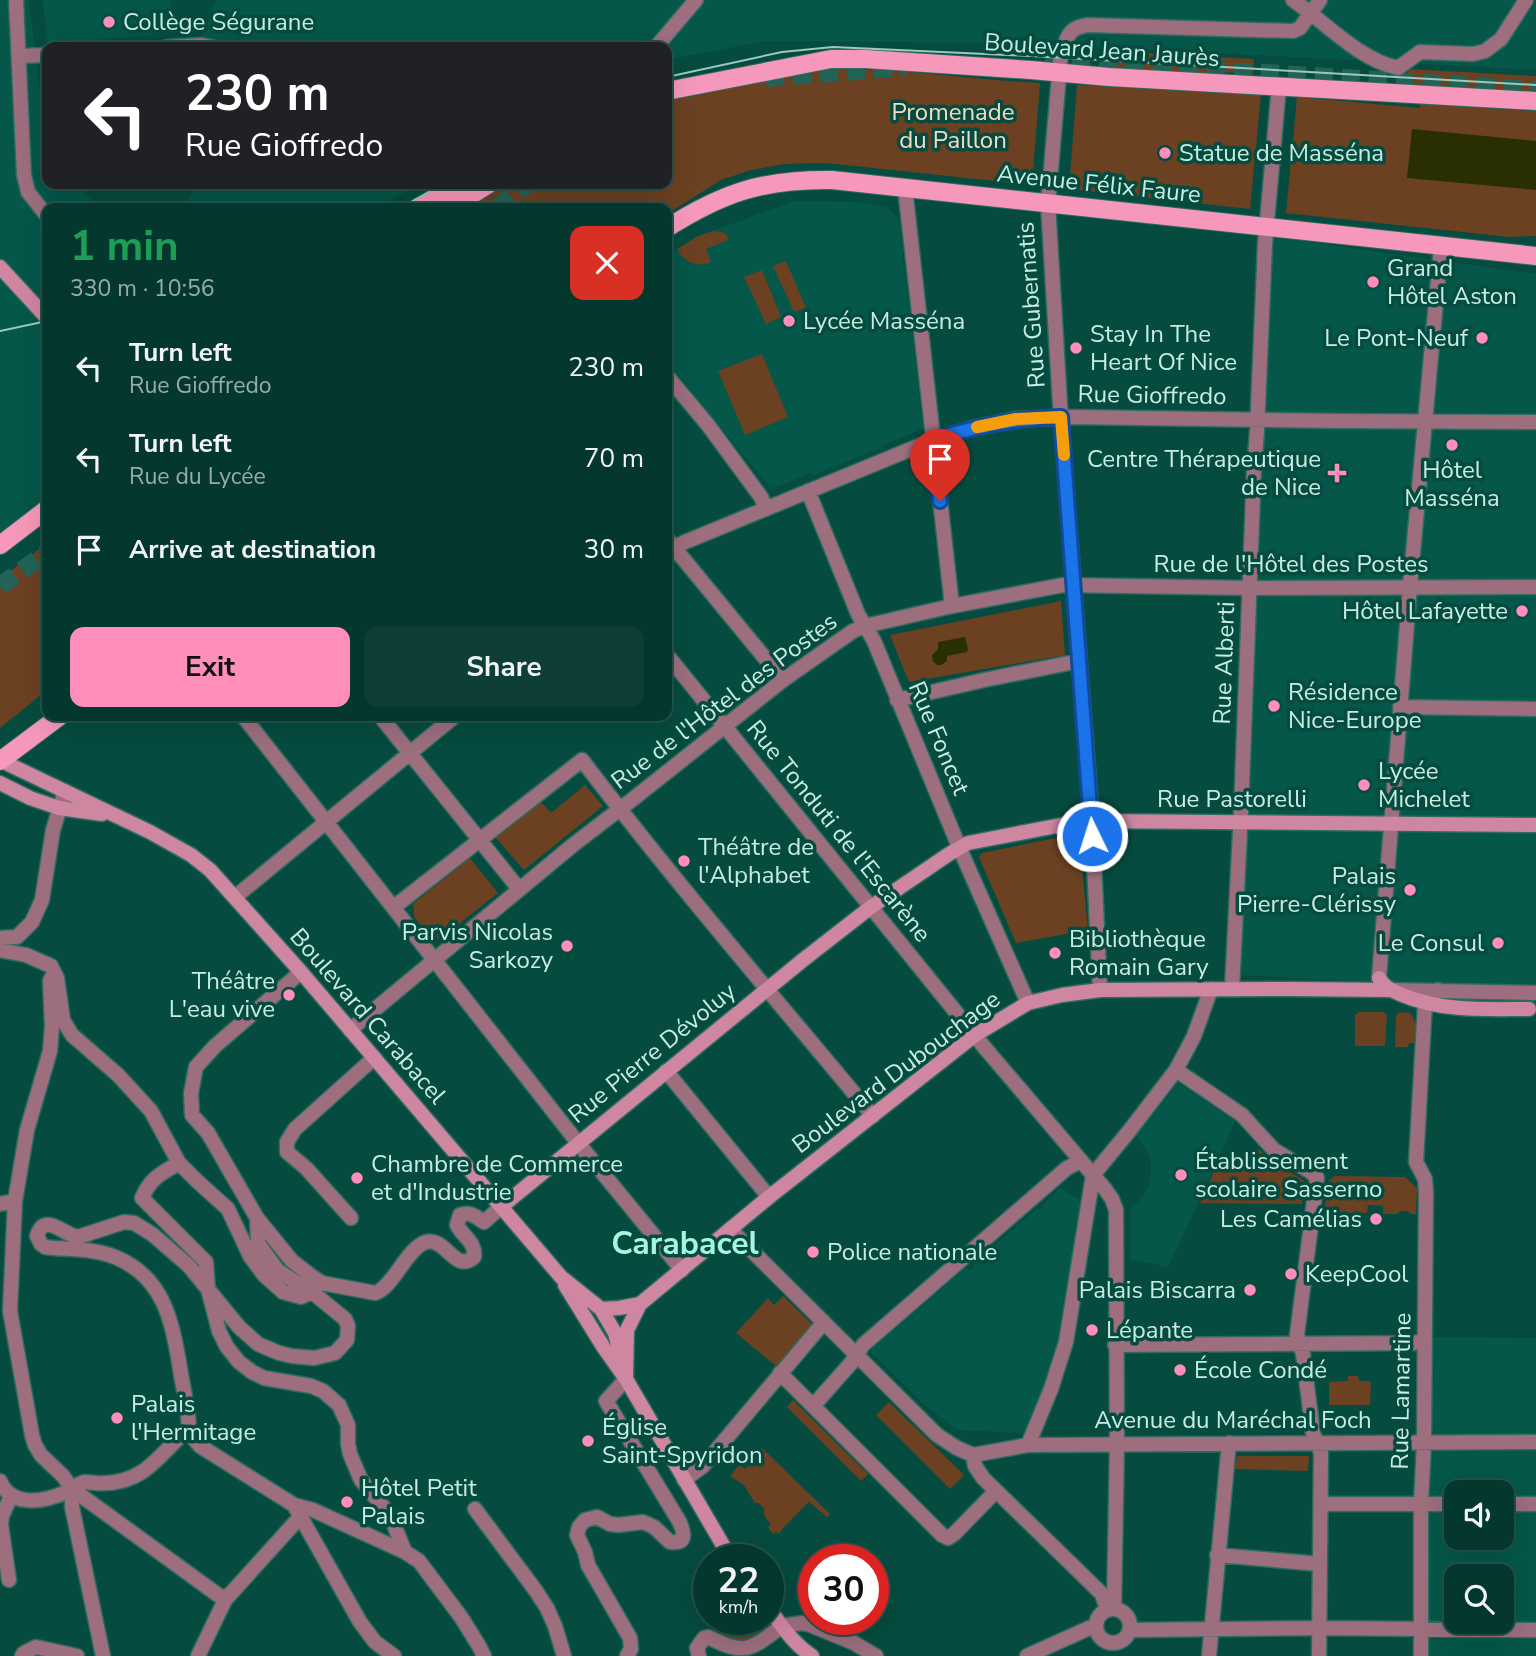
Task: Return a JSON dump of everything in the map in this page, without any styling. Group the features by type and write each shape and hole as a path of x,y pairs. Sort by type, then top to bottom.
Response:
{"main road":[{"name":"Boulevard Jean Jaurès","path":"672,90 831,60 864,59 1109,77 1536,101"},
{"name":"Avenue Félix Faure","path":"672,225 716,200 750,188 802,179 832,180 1536,256"},
{"path":"427,203 450,189"},
{"path":"446,203 468,189"},
{"path":"459,203 481,189"},
{"path":"0,267 42,313"},
{"path":"0,545 42,513"},
{"path":"3,761 54,721"},
{"name":"Boulevard Carabacel","path":"3,761 150,832 191,855 210,870 301,972 561,1277 626,1379"},
{"name":"Boulevard Carabacel","path":"0,782 30,798 60,808 114,816"},
{"name":"Rue Pastorelli","path":"767,989 871,907 959,847 1033,830 1092,821 1536,825"},
{"name":"Boulevard Dubouchage","path":"1379,978 1384,986 1391,990 1425,1003 1452,1008 1530,1009"},
{"name":"Rue Pierre Dévoluy","path":"501,1206 767,989"},
{"name":"Boulevard Dubouchage","path":"626,1379 626,1342 630,1322 640,1304 769,1197 975,1035 1028,1003 1100,990 1391,990"},
{"name":"Boulevard Carabacel","path":"561,1277 601,1309 615,1333 626,1379"},
{"path":"601,1309 640,1304"},
{"path":"626,1379 722,1544"},
{"path":"784,1629 789,1637 812,1656"}],"street":[{"path":"16,0 24,176 28,192 42,210"},
{"path":"660,42 696,0"},
{"path":"1293,0 1372,58 1398,68"},
{"path":"1312,13 1320,0"},
{"path":"1395,93 1398,68 1420,52 1473,54 1496,45 1526,0"},
{"name":"Rue Gubernatis","path":"1100,990 1092,821 1061,417 1048,204 1061,52 1075,27 1088,25 1293,31 1300,28 1312,13"},
{"path":"19,56 42,55"},
{"name":"Rue Alberti","path":"1232,989 1254,470 1267,227 1279,86"},
{"path":"905,188 952,606"},
{"path":"1379,978 1410,586 1441,247"},
{"path":"672,382 754,486 766,509"},
{"name":"Rue Gioffredo","path":"672,544 766,509 933,440 1016,419 1061,417 1536,422"},
{"name":"Rue Foncet","path":"808,491 858,614 874,641 959,847 1028,1003"},
{"path":"672,549 783,680"},
{"name":"Rue de l'Hôtel des Postes","path":"350,1030 434,959 724,726 783,680 853,631 865,626 1063,585 1250,588 1536,587"},
{"name":"Rue Tonduti de l'Escarène","path":"672,661 975,1035 1112,1199 1116,1210 1115,1345"},
{"path":"897,700 1079,661"},
{"path":"1400,707 1536,709"},
{"path":"247,721 578,1143 682,1270"},
{"path":"384,721 519,890"},
{"path":"235,897 449,721"},
{"path":"394,907 582,760 873,1116"},
{"path":"0,782 3,761"},
{"path":"0,938 17,937 32,922 42,900 53,830 65,791"},
{"path":"0,950 26,955 51,966 57,978 63,1020 72,1035 118,1075 151,1111 179,1163 228,1209 250,1256 264,1275 283,1292 301,1297 312,1292"},
{"path":"54,972 50,981 50,1051 27,1129 15,1202 10,1311 32,1435 41,1455 63,1476 72,1489 225,1600"},
{"path":"301,972 215,1046 196,1067 191,1093 192,1115 208,1133 257,1218 292,1261 314,1278 326,1283 375,1293 384,1289 402,1264 426,1242 439,1244 463,1262 471,1261 475,1251 457,1225 460,1215 471,1214 484,1222 501,1206"},
{"path":"1028,1445 1051,1389 1066,1342 1093,1175 1176,1070 1194,1036 1212,989"},
{"name":"Boulevard Dubouchage","path":"1391,990 1536,993"},
{"path":"1425,1003 1437,990"},
{"name":"Rue Lamartine","path":"1421,1656 1426,1186 1416,1162 1425,1003"},
{"path":"351,1218 306,1168 287,1152 286,1146 295,1129 374,1058"},
{"path":"1176,1070 1242,1115 1274,1150 1315,1175 1317,1182 1297,1335 1303,1354 1313,1433 1321,1453 1319,1656"},
{"path":"666,1071 769,1197"},
{"path":"813,1406 863,1345 1067,1168 1082,1161"},
{"path":"179,1163 152,1180 142,1198 205,1262 208,1289 219,1331 227,1347 239,1362 252,1372 264,1378 311,1386 323,1391 340,1405 348,1425 350,1454 361,1480 390,1515 405,1552"},
{"path":"0,1204 15,1202"},
{"path":"257,1218 258,1243 278,1271 312,1292 345,1319 348,1326 347,1340 335,1353 304,1358 279,1353 250,1338 189,1266 152,1234 134,1223 124,1222 78,1237 52,1224 43,1226 38,1233 38,1240 45,1247 113,1256 148,1280 160,1295 169,1315 193,1438 200,1446 297,1511 367,1633 394,1656"},
{"path":"730,1229 937,1435 973,1455 978,1470 996,1491 1102,1594 1111,1609"},
{"path":"684,1480 703,1466 824,1322"},
{"path":"1111,1609 1117,1444 1115,1345 1414,1343 1425,1340"},
{"path":"780,1373 945,1537 954,1534 996,1491"},
{"path":"626,1379 606,1401 679,1521 684,1534 679,1541 670,1542 654,1527 643,1522 613,1525 597,1517 585,1520 578,1529 578,1538 593,1576 630,1638 631,1649 627,1656"},
{"path":"0,1481 11,1496 31,1501 59,1495 83,1482 108,1483 126,1480 144,1471 190,1427"},
{"name":"Avenue du Maréchal Foch","path":"973,1455 1028,1445 1536,1442"},
{"path":"1209,1656 1229,1443"},
{"path":"72,1489 72,1507 103,1656"},
{"path":"9,1580 1,1525 11,1496"},
{"path":"1321,1504 1444,1504"},
{"path":"1514,1504 1536,1504"},
{"path":"475,1509 547,1608 564,1656"},
{"path":"198,1656 225,1600 297,1511 313,1510 419,1561 461,1618 484,1656"},
{"path":"1217,1555 1320,1564"},
{"path":"1111,1609 1125,1613 1130,1630 1114,1649 1096,1631 1099,1615 1111,1609"},
{"path":"784,1626 802,1623 854,1643 876,1656"},
{"path":"1027,1656 1096,1626"},
{"path":"1130,1630 1536,1630"},
{"path":"699,1656 697,1648 704,1637 732,1651 742,1651 750,1649 769,1635"},
{"path":"22,1656 36,1647 77,1656"}],"shaded area":[{"path":"0,0 29,0 42,103 42,189 82,189 95,203 42,203 42,505 0,537"},
{"name":"Collège Ségurane","path":"43,0 171,0 174,33 47,42"},
{"path":"216,0 1536,0 1536,70 1029,43 767,41 672,60 672,42 201,42"},
{"path":"1412,129 1536,141 1536,190 1407,178"},
{"path":"195,189 411,189 385,203 186,203"},
{"name":"Lycée Masséna","path":"795,201 858,202 886,207 893,213 899,220 923,429 813,475 811,473 771,489 672,367 672,253 698,236"},
{"path":"1272,237 1536,274 1536,990 1238,975"},
{"path":"965,637 967,652 947,656 947,661 941,665 933,661 932,655 938,649 938,642"},
{"name":"Établissement scolaire Sasserno","path":"1178,1083 1235,1121 1168,1267 1130,1259 1130,1209 1148,1188 1151,1172 1147,1150 1136,1136"},
{"path":"1060,1188 1080,1200 1080,1218 1074,1228 1077,1231 1063,1330 1048,1378 1026,1433 957,1430 921,1402 870,1351 966,1268 972,1270 979,1256 982,1257 1037,1208 1040,1209"},
{"path":"1428,1337 1536,1338 1536,1656 1424,1656"}],"green space":[{"path":"1109,51 1254,59 1253,74 1220,72 1219,77 1108,71"},
{"path":"1408,69 1536,76 1536,95 1407,87 1402,81 1407,81"},
{"name":"Promenade du Paillon","path":"888,70 1040,83 1032,185 846,165 784,164 751,170 721,180 672,211 672,203 474,203 496,189 672,189 672,100 815,71"},
{"name":"Promenade du Paillon","path":"1077,85 1261,95 1250,209 1069,189"},
{"path":"1297,97 1420,108 1420,104 1536,111 1536,236 1509,237 1286,213"},
{"path":"713,231 727,235 728,240 706,249 711,262 696,264 687,260 677,249 698,236"},
{"path":"786,261 806,308 794,312 773,266"},
{"path":"762,270 781,317 766,324 744,277"},
{"path":"762,354 788,417 745,435 718,371"},
{"path":"42,547 42,694 0,728 0,579"},
{"path":"1061,601 1065,655 909,682 890,635"},
{"path":"585,785 603,806 524,870 495,837 540,801 551,813"},
{"path":"1075,834 1079,837 1088,930 1016,943 979,857 982,853"},
{"path":"470,858 498,893 440,939 431,938 414,917 413,904"},
{"path":"1359,1012 1383,1012 1387,1015 1385,1046 1355,1046 1355,1015"},
{"path":"1399,1012 1410,1013 1414,1020 1414,1043 1409,1043 1408,1047 1395,1047 1396,1016"},
{"path":"1259,1149 1271,1161 1305,1181 1302,1204 1200,1203 1220,1157 1247,1159 1255,1157"},
{"path":"1335,1176 1405,1177 1417,1188 1416,1214 1400,1211 1397,1214 1383,1214 1383,1206 1368,1205 1367,1213 1324,1213 1329,1180"},
{"path":"783,1296 812,1324 777,1367 736,1333 768,1298 774,1305"},
{"path":"1348,1376 1358,1376 1359,1381 1371,1381 1370,1405 1329,1405 1329,1382 1348,1381"},
{"path":"793,1400 868,1474 861,1481 787,1407"},
{"path":"889,1402 964,1475 950,1489 876,1415"},
{"path":"762,1448 830,1514 827,1517 809,1502 779,1534 773,1534 768,1527 771,1525 764,1515 764,1509 759,1503 755,1503 744,1485 730,1476 739,1465 745,1469"},
{"path":"1237,1456 1309,1456 1308,1471 1235,1469"},
{"path":"716,1635 760,1636 743,1647 714,1637"}],"tunnel":[{"path":"1045,64 1266,73 1536,90"},
{"path":"766,78 906,67"},
{"path":"503,203 522,189"},
{"path":"0,586 42,556"}],"tram line":[{"path":"672,76 782,52 833,47 1536,85"},
{"path":"409,203 434,189"},
{"path":"0,331 42,322"}],"slow traffic":[{"path":"977,427 1016,419 1061,417 1064,455"}],"place":[{"name":"Collège Ségurane","path":"109,22"},
{"name":"Statue de Masséna","path":"1165,153"},
{"name":"Grand Hôtel Aston","path":"1373,282"},
{"name":"Lycée Masséna","path":"789,321"},
{"name":"Le Pont-Neuf","path":"1482,338"},
{"name":"Stay In The Heart Of Nice","path":"1076,348"},
{"name":"Hôtel Masséna","path":"1452,445"},
{"name":"Centre Thérapeutique de Nice","path":"1337,473"},
{"name":"Hôtel Lafayette","path":"1522,611"},
{"name":"Résidence Nice-Europe","path":"1274,706"},
{"name":"Lycée Michelet","path":"1364,785"},
{"name":"Théâtre de l'Alphabet","path":"684,861"},
{"name":"Palais Pierre-Clérissy","path":"1410,890"},
{"name":"Le Consul","path":"1498,943"},
{"name":"Parvis Nicolas Sarkozy","path":"567,946"},
{"name":"Bibliothèque Romain Gary","path":"1055,953"},
{"name":"Théâtre L'eau vive","path":"289,995"},
{"name":"Établissement scolaire Sasserno","path":"1181,1175"},
{"name":"Chambre de Commerce et d'Industrie","path":"357,1178"},
{"name":"Les Camélias","path":"1376,1219"},
{"name":"Police nationale","path":"813,1252"},
{"name":"KeepCool","path":"1291,1274"},
{"name":"Palais Biscarra","path":"1250,1290"},
{"name":"Lépante","path":"1092,1330"},
{"name":"École Condé","path":"1180,1370"},
{"name":"Palais l'Hermitage","path":"117,1418"},
{"name":"Église Saint-Spyridon","path":"588,1441"},
{"name":"Hôtel Petit Palais","path":"347,1502"}],"district":[{"name":"Carabacel","path":"685,1243"}],"route":[{"path":"940,501 933,440 1016,419 1061,417 1092,836"}]}
